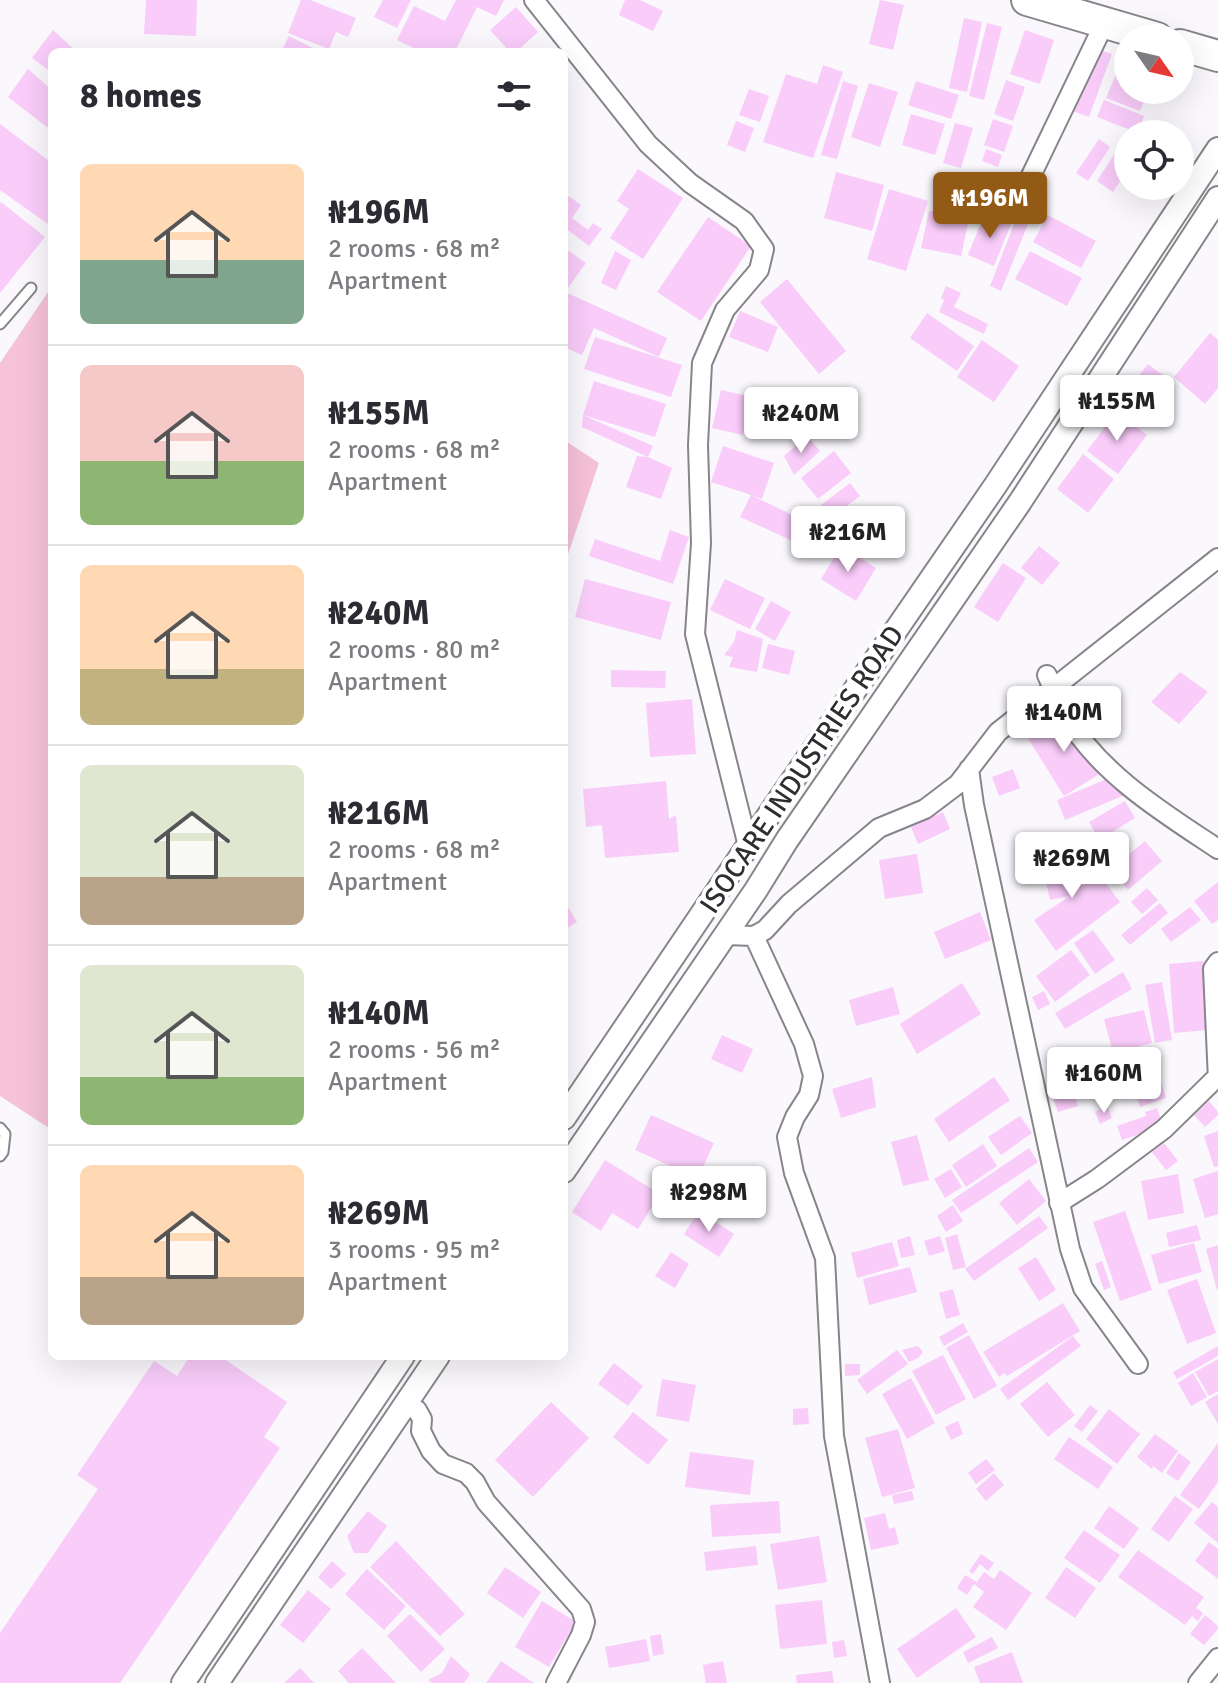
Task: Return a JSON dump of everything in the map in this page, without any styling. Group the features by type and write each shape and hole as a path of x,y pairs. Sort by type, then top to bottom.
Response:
{"highway":[{"path":"1027,0 1114,25"},
{"path":"1194,49 1218,56"}],"street":[{"path":"534,0 648,144 690,183 744,221 764,249 759,270 725,310 702,363 698,445 701,543 695,634 748,846"},
{"path":"1015,209 1105,22"},
{"name":"ISOCARE INDUSTRIES ROAD","path":"568,1112 995,486 1218,149"},
{"name":"ISOCARE INDUSTRIES ROAD","path":"568,1165 1020,502 1218,198"},
{"path":"995,486 1020,502"},
{"path":"725,935 754,936 765,930 789,904 879,828 925,809 958,784 998,732 1050,682 1218,558"},
{"path":"1050,682 1070,722 1121,782 1218,849"},
{"path":"969,769 974,805 1070,1249 1083,1288 1138,1364"},
{"path":"754,936 804,1044 813,1076 809,1095 787,1137 794,1173 825,1258 834,1436 880,1683"},
{"path":"1059,1203 1164,1129 1218,1079 1213,969 1218,962"},
{"path":"183,1683 400,1360"},
{"path":"217,1683 435,1360"},
{"path":"405,1406 417,1410 422,1419 421,1431 431,1451 443,1464 466,1473 475,1482 486,1502 581,1609 585,1622 581,1635 556,1683"},
{"path":"1198,1683 1218,1658"}],"lane":[{"path":"0,324 31,288"},
{"path":"0,1128 5,1134 0,1156"}],"shaded area":[{"path":"48,292 48,1127 0,1096 0,363"},
{"path":"568,443 599,463 568,554"}],"building":[{"path":"146,0 197,0 196,36 144,34"},
{"path":"301,0 310,0 356,18 348,37 336,32 329,48 288,33"},
{"path":"383,0 411,0 397,28 374,17"},
{"path":"456,0 504,0 496,16 477,7 457,48 414,48 397,40 414,6 445,21"},
{"path":"625,0 640,0 663,11 653,31 619,15"},
{"path":"880,0 904,5 893,50 869,44"},
{"path":"516,7 538,32 520,48 506,48 490,30"},
{"path":"964,18 982,22 967,92 949,88"},
{"path":"987,23 1002,27 984,100 969,96"},
{"path":"53,30 73,48 48,48 48,70 32,58"},
{"path":"1025,30 1054,40 1040,84 1010,74"},
{"path":"289,36 313,48 283,48"},
{"path":"1096,49 1112,54 1089,117 1073,111"},
{"path":"823,65 843,72 813,158 763,142 786,74 817,84"},
{"path":"28,69 48,86 48,128 8,97"},
{"path":"1114,79 1114,101 1106,98"},
{"path":"1006,80 1025,87 1013,121 994,114"},
{"path":"843,81 858,86 837,159 821,155"},
{"path":"916,81 959,95 951,119 908,105"},
{"path":"869,83 898,92 880,147 851,137"},
{"path":"749,89 769,96 760,122 739,115"},
{"path":"1104,100 1144,116 1143,120 1114,120 1114,124 1097,117"},
{"path":"1122,104 1143,104 1140,111"},
{"path":"911,114 945,124 935,155 902,145"},
{"path":"993,119 1013,126 1004,152 984,145"},
{"path":"736,121 754,128 745,152 727,145"},
{"path":"955,123 973,128 961,168 943,163"},
{"path":"0,124 48,160 48,224 0,190"},
{"path":"1099,139 1110,147 1088,181 1076,173"},
{"path":"986,149 1002,155 998,167 982,161"},
{"path":"1114,155 1114,190 1097,181"},
{"path":"638,169 683,198 643,259 610,238 629,209 617,201"},
{"path":"836,172 884,185 872,231 824,218"},
{"path":"889,189 928,201 906,271 867,259"},
{"path":"568,197 581,205 572,218 588,230 593,223 602,229 589,246 568,230"},
{"path":"0,204 45,237 0,293"},
{"path":"929,211 969,219 961,256 921,248"},
{"path":"985,213 1011,224 994,266 968,255"},
{"path":"1048,215 1096,241 1081,268 1033,242"},
{"path":"708,217 751,246 701,321 657,292"},
{"path":"1016,219 1028,224 1001,291 990,286"},
{"path":"568,250 586,263 568,288"},
{"path":"615,251 631,260 616,290 601,283"},
{"path":"1030,251 1082,278 1067,306 1015,279"},
{"path":"787,279 846,351 819,374 760,302"},
{"path":"946,286 961,293 954,307 988,324 984,334 939,312"},
{"path":"568,293 667,338 659,357 594,328 582,355 568,349"},
{"path":"740,311 778,327 768,352 729,337"},
{"path":"927,313 974,346 957,371 910,338"},
{"path":"1210,333 1218,340 1218,388 1205,404 1174,377"},
{"path":"595,337 682,365 671,397 584,369"},
{"path":"982,340 1019,366 994,402 957,377"},
{"path":"1148,364 1169,380 1154,398 1134,382"},
{"path":"594,381 666,404 655,437 583,415"},
{"path":"721,390 752,397 743,435 712,428"},
{"path":"1116,412 1147,435 1118,474 1087,451"},
{"path":"583,415 653,446 648,457 582,427"},
{"path":"807,436 820,451 794,475 784,456"},
{"path":"723,446 774,463 762,499 711,482"},
{"path":"834,451 851,473 818,499 801,478"},
{"path":"1083,454 1114,479 1088,513 1057,489"},
{"path":"637,456 648,457 672,468 661,499 626,487"},
{"path":"850,483 860,496 831,518 821,505"},
{"path":"751,495 822,529 812,550 740,517"},
{"path":"670,530 689,537 673,584 589,556 595,539 660,561"},
{"path":"841,546 876,568 856,601 821,579"},
{"path":"1039,546 1060,563 1042,585 1021,568"},
{"path":"1003,563 1026,578 998,622 974,607"},
{"path":"585,579 671,602 661,640 575,617"},
{"path":"725,579 765,598 750,629 710,610"},
{"path":"771,601 791,612 775,641 755,629"},
{"path":"737,630 763,639 757,672 729,667 733,657 724,655 734,642"},
{"path":"768,644 795,651 789,675 762,668"},
{"path":"611,670 666,671 665,688 611,687"},
{"path":"1180,672 1208,692 1179,724 1151,702"},
{"path":"692,699 696,754 650,757 646,703"},
{"path":"1063,712 1101,773 1064,796 1026,735"},
{"path":"1013,769 1020,788 999,796 992,777"},
{"path":"1116,775 1125,795 1065,820 1057,800"},
{"path":"666,781 669,819 676,815 679,852 605,858 602,825 586,827 583,789"},
{"path":"1125,801 1135,818 1099,840 1089,822"},
{"path":"943,812 950,829 918,844 911,827"},
{"path":"1145,841 1162,861 1128,890 1111,869"},
{"path":"1076,851 1083,886 1099,874 1120,902 1056,951 1034,920 1070,896 1050,900 1041,859"},
{"path":"917,854 923,893 885,899 879,860"},
{"path":"1218,882 1218,920 1212,924 1194,901"},
{"path":"1147,888 1158,900 1142,914 1131,902"},
{"path":"1160,903 1168,913 1130,945 1121,935"},
{"path":"568,907 577,922 568,928"},
{"path":"1190,907 1201,920 1171,942 1161,929"},
{"path":"980,912 991,940 945,959 934,932"},
{"path":"1093,930 1115,960 1095,974 1074,943"},
{"path":"1071,950 1090,975 1055,1002 1036,976"},
{"path":"1203,961 1208,1030 1174,1033 1169,964"},
{"path":"1123,972 1132,989 1065,1029 1055,1013"},
{"path":"1162,982 1172,1040 1155,1043 1145,985"},
{"path":"962,983 981,1014 917,1054 900,1024"},
{"path":"893,987 900,1014 856,1026 849,1000"},
{"path":"1044,991 1050,1004 1038,1010 1032,997"},
{"path":"1144,1010 1152,1043 1113,1053 1104,1019"},
{"path":"722,1035 753,1049 742,1073 711,1059"},
{"path":"1152,1054 1166,1098 1140,1107 1126,1062"},
{"path":"872,1077 876,1107 841,1118 832,1089"},
{"path":"994,1077 1010,1100 949,1142 934,1119"},
{"path":"1071,1085 1078,1106 1058,1112 1051,1092"},
{"path":"1209,1101 1218,1115 1205,1127 1194,1115"},
{"path":"1107,1106 1112,1118 1100,1124 1095,1112"},
{"path":"1157,1108 1161,1120 1156,1122 1158,1128 1122,1140 1117,1126 1146,1116 1145,1112"},
{"path":"651,1115 714,1143 698,1178 635,1150"},
{"path":"1020,1116 1032,1133 1001,1155 988,1137"},
{"path":"1218,1131 1218,1166 1214,1167 1204,1136"},
{"path":"917,1135 929,1180 903,1186 891,1142"},
{"path":"1164,1143 1178,1161 1166,1170 1152,1152"},
{"path":"983,1144 997,1166 966,1187 952,1165"},
{"path":"1029,1148 1038,1162 961,1213 952,1200"},
{"path":"605,1160 660,1194 638,1229 612,1213 601,1231 572,1212"},
{"path":"951,1169 962,1187 945,1198 934,1179"},
{"path":"1218,1171 1218,1214 1205,1218 1193,1179"},
{"path":"1178,1174 1184,1213 1148,1220 1141,1181"},
{"path":"1029,1179 1046,1201 1017,1225 999,1203"},
{"path":"953,1205 963,1221 946,1232 937,1216"},
{"path":"699,1211 734,1234 719,1257 684,1234"},
{"path":"1125,1211 1152,1290 1120,1301 1093,1222"},
{"path":"1039,1216 1048,1228 974,1281 965,1269"},
{"path":"1197,1225 1201,1240 1169,1247 1166,1233"},
{"path":"957,1234 966,1267 953,1270 945,1238"},
{"path":"910,1236 915,1255 901,1258 897,1240"},
{"path":"940,1236 945,1251 929,1256 924,1241"},
{"path":"892,1242 899,1266 857,1278 851,1253"},
{"path":"1194,1243 1202,1272 1159,1284 1151,1255"},
{"path":"1218,1245 1218,1290 1217,1290 1206,1249"},
{"path":"671,1252 689,1264 675,1288 655,1276"},
{"path":"1036,1257 1056,1290 1039,1301 1018,1268"},
{"path":"1102,1261 1111,1287 1104,1290 1095,1264"},
{"path":"910,1267 917,1292 869,1305 863,1279"},
{"path":"1197,1279 1216,1333 1187,1344 1167,1290"},
{"path":"953,1289 960,1315 946,1319 939,1293"},
{"path":"1063,1303 1080,1331 1007,1376 1005,1373 999,1377 983,1352"},
{"path":"963,1323 968,1332 944,1346 939,1337"},
{"path":"969,1335 997,1386 974,1399 946,1348"},
{"path":"1073,1336 1081,1346 1008,1400 1000,1389"},
{"path":"918,1346 923,1352 909,1362 902,1350"},
{"path":"1218,1346 1218,1356 1177,1379 1173,1372"},
{"path":"897,1350 908,1364 867,1394 857,1380"},
{"path":"943,1355 966,1399 936,1415 912,1371"},
{"path":"1218,1359 1218,1391 1209,1396 1195,1372"},
{"path":"187,1360 226,1360 287,1402 264,1437 280,1448 120,1683 0,1683 0,1633 98,1489 77,1475 154,1361 177,1376"},
{"path":"614,1363 643,1386 628,1406 598,1384"},
{"path":"845,1364 860,1364 860,1375 845,1376"},
{"path":"1193,1373 1207,1397 1191,1406 1178,1383"},
{"path":"911,1378 935,1423 907,1439 882,1394"},
{"path":"662,1379 696,1385 689,1422 656,1416"},
{"path":"1047,1382 1075,1415 1048,1437 1020,1404"},
{"path":"1218,1394 1218,1424 1205,1402"},
{"path":"551,1402 589,1438 533,1497 495,1460"},
{"path":"1090,1405 1098,1411 1082,1432 1074,1426"},
{"path":"808,1408 809,1424 793,1425 793,1409"},
{"path":"1109,1409 1140,1434 1117,1464 1086,1439"},
{"path":"633,1412 668,1440 648,1465 613,1437"},
{"path":"958,1421 963,1434 951,1440 945,1427"},
{"path":"898,1429 915,1488 882,1497 865,1438"},
{"path":"1155,1434 1178,1451 1162,1473 1137,1457"},
{"path":"1069,1437 1113,1467 1098,1489 1054,1459"},
{"path":"1218,1443 1218,1482 1199,1509 1180,1495"},
{"path":"690,1452 754,1460 750,1495 685,1487"},
{"path":"1179,1453 1191,1462 1178,1481 1166,1473"},
{"path":"986,1459 995,1470 976,1484 968,1473"},
{"path":"994,1473 1004,1485 986,1501 976,1489"},
{"path":"912,1491 914,1500 894,1504 892,1495"},
{"path":"1175,1496 1193,1509 1169,1542 1151,1529"},
{"path":"779,1501 781,1533 712,1537 710,1505"},
{"path":"1212,1502 1218,1507 1218,1543 1194,1523"},
{"path":"1109,1506 1139,1528 1124,1549 1094,1528"},
{"path":"368,1511 387,1526 368,1553 354,1553 347,1536"},
{"path":"885,1513 889,1529 895,1527 899,1544 871,1550 864,1518"},
{"path":"1084,1530 1120,1555 1100,1583 1064,1558"},
{"path":"819,1536 827,1582 778,1590 770,1544"},
{"path":"396,1541 465,1614 440,1636 370,1567"},
{"path":"1209,1542 1218,1549 1218,1579 1195,1561"},
{"path":"756,1546 758,1565 706,1571 704,1552"},
{"path":"1138,1550 1204,1597 1196,1608 1203,1613 1198,1621 1192,1616 1185,1625 1118,1577"},
{"path":"981,1554 994,1563 988,1571 980,1564 973,1574 969,1571"},
{"path":"332,1561 346,1574 331,1589 318,1577"},
{"path":"505,1567 541,1592 523,1618 487,1593"},
{"path":"1066,1567 1096,1588 1075,1618 1045,1598"},
{"path":"367,1569 406,1606 384,1630 345,1594"},
{"path":"1000,1570 1032,1593 1006,1630 973,1607 984,1592 974,1584 967,1595 957,1588 965,1575 977,1582 984,1572 994,1579"},
{"path":"308,1590 331,1609 303,1643 280,1625"},
{"path":"822,1600 827,1644 780,1649 775,1605"},
{"path":"542,1601 576,1622 549,1667 515,1647"},
{"path":"956,1608 976,1637 917,1678 897,1649"},
{"path":"410,1614 445,1649 421,1672 387,1636"},
{"path":"1205,1615 1218,1629 1204,1645 1190,1634"},
{"path":"661,1634 664,1654 653,1656 650,1636"},
{"path":"992,1637 998,1648 968,1663 963,1652"},
{"path":"646,1639 650,1661 609,1668 605,1647"},
{"path":"844,1640 847,1656 834,1658 832,1642"},
{"path":"362,1648 396,1683 349,1683 338,1671"},
{"path":"1012,1652 1023,1683 980,1683 974,1667"},
{"path":"451,1656 470,1674 464,1683 432,1683 428,1680 442,1673"},
{"path":"501,1661 534,1683 486,1683"},
{"path":"723,1661 727,1683 706,1683 703,1665"},
{"path":"300,1668 314,1683 284,1683"},
{"path":"832,1671 834,1683 797,1683 796,1675"}]}
